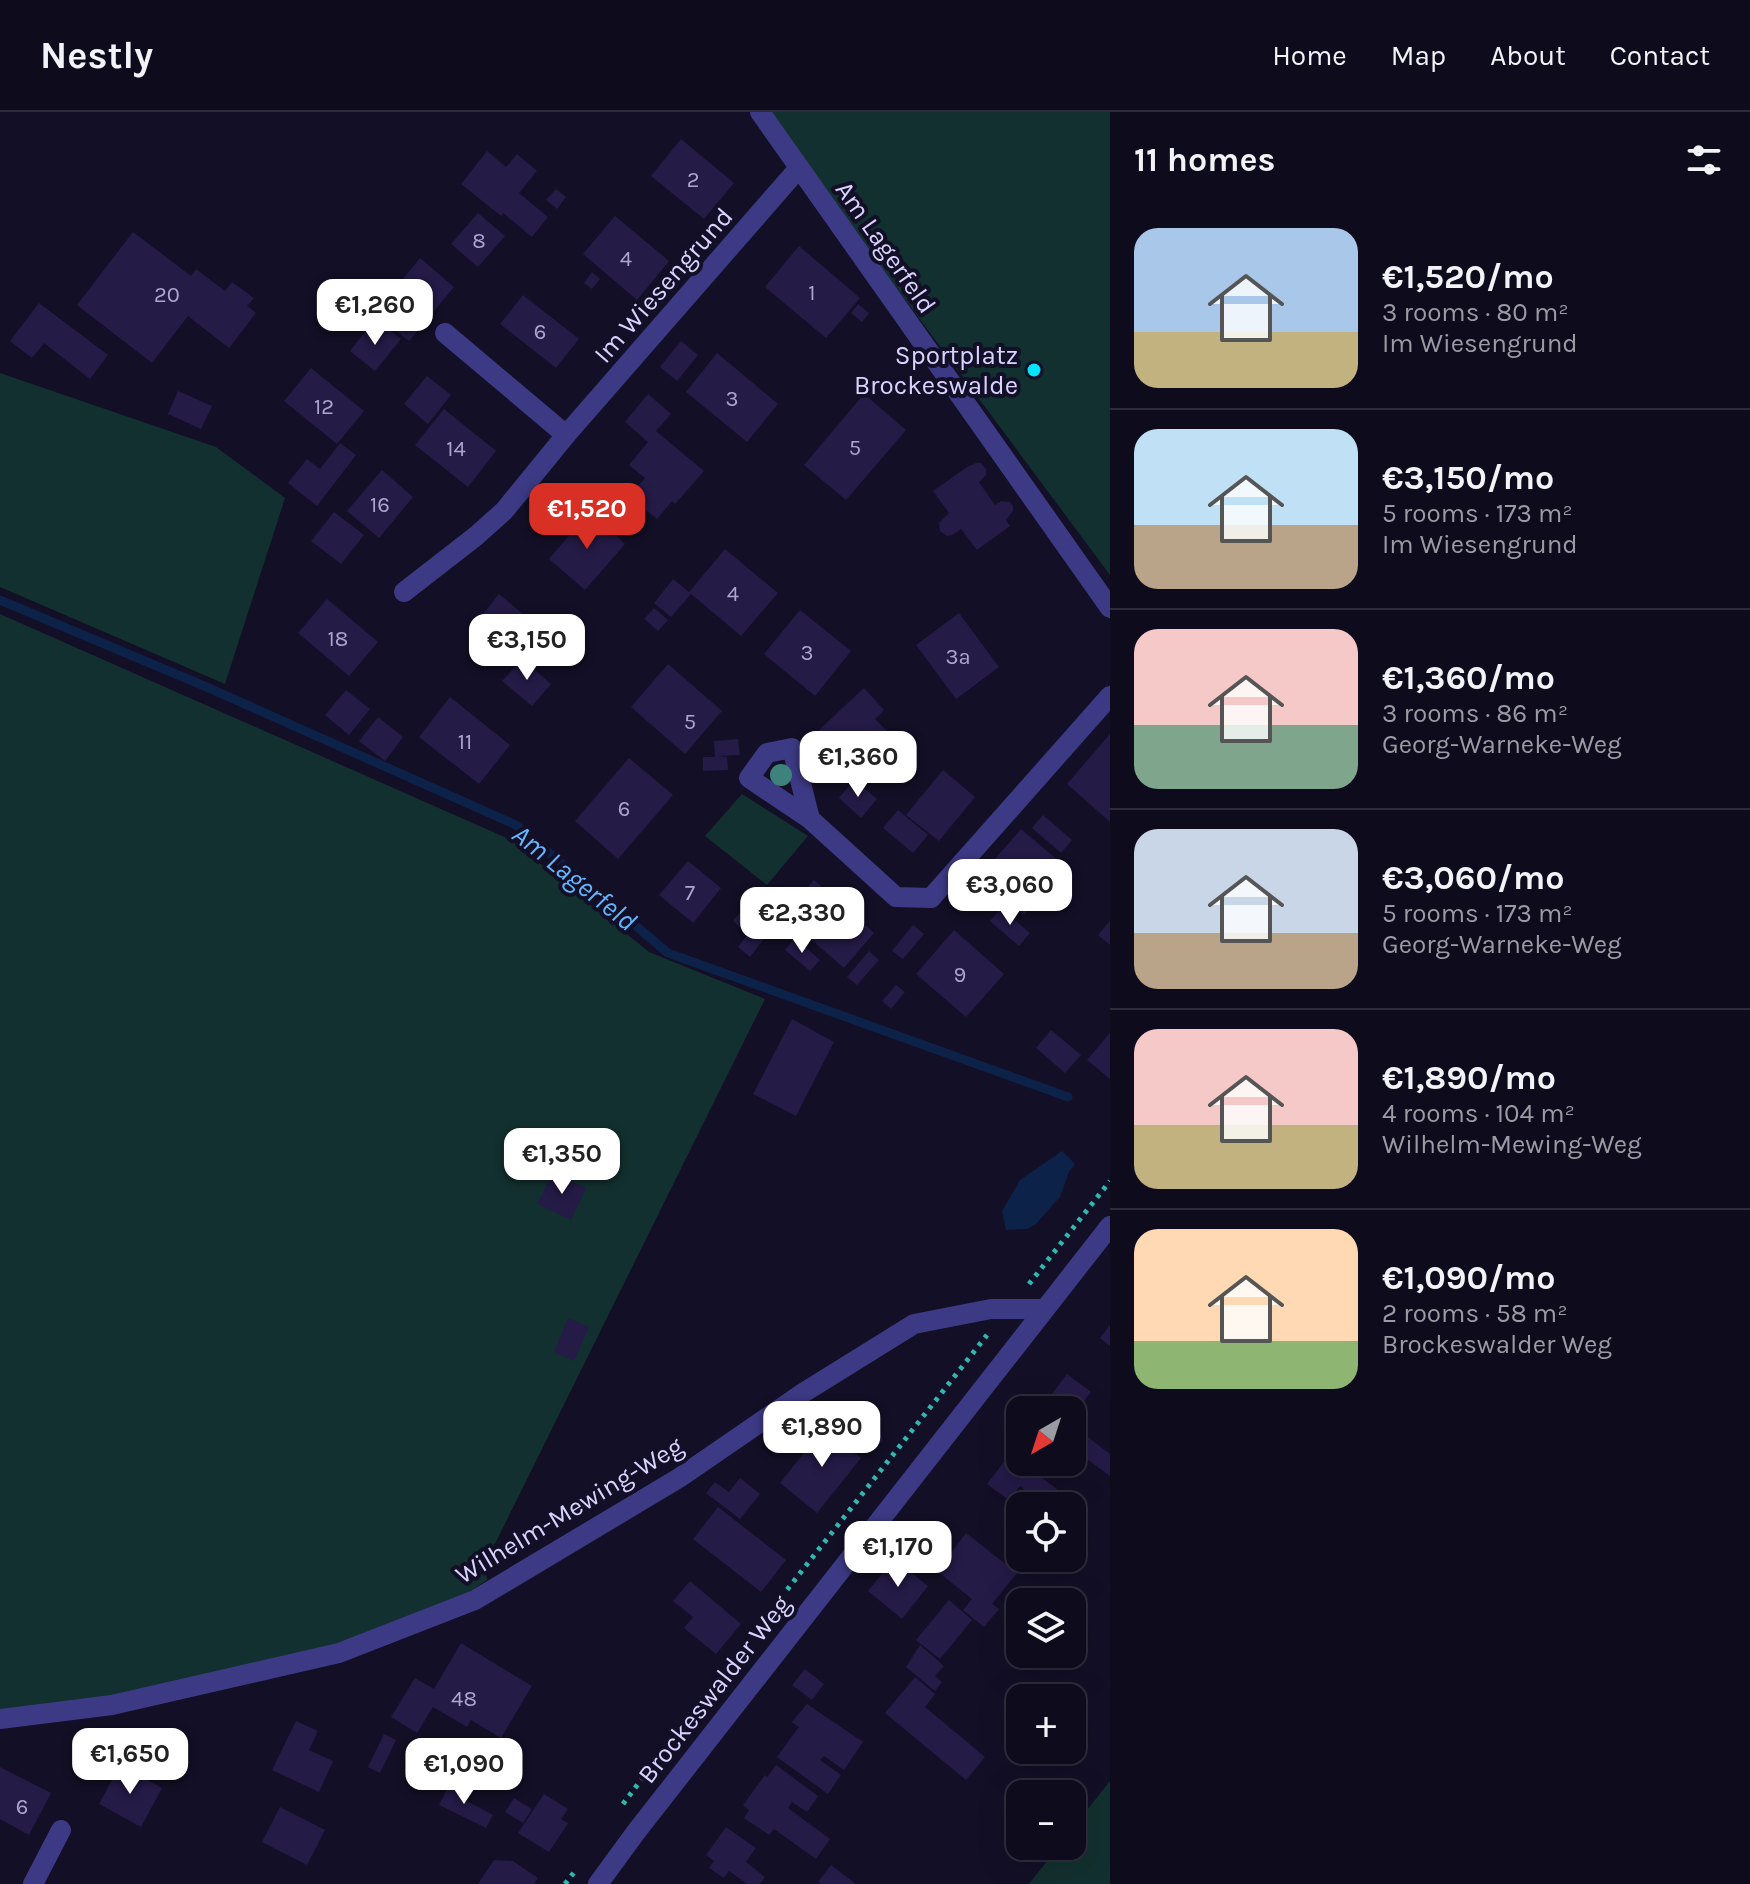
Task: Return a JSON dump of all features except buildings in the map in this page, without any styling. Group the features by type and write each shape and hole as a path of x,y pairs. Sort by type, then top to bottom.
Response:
{"street":[{"name":"Am Lagerfeld","path":"760,112 1110,608"},
{"name":"Im Wiesengrund","path":"404,592 504,511 566,435 798,169"},
{"path":"445,333 566,435"},
{"path":"810,819 896,897 931,898 1110,696"},
{"name":"Brockeswalder Weg","path":"598,1884 1110,1226"},
{"name":"Wilhelm-Mewing-Weg","path":"0,1719 112,1705 339,1653 475,1600 679,1478 803,1393 914,1324 991,1309 1044,1309"},
{"path":"33,1884 61,1830"}],"path":[{"path":"622,1804 950,1381 1110,1181"},
{"path":"565,1884 581,1862"}],"green space":[{"name":"Sportplatz Brockeswalde","path":"770,112 1110,112 1110,575 805,165"},
{"path":"0,373 216,447 285,498 225,684 0,587"},
{"path":"0,614 511,840 649,952 765,999 485,1564 487,1580 468,1593 336,1645 108,1698 0,1711"},
{"path":"742,794 808,836 767,885 705,836"},
{"path":"1110,1781 1110,1884 1029,1884 1048,1860 1086,1860 1086,1811"}],"water":[{"path":"1062,1151 1075,1164 1060,1197 1036,1224 1027,1229 1006,1230 1002,1211 1020,1180"}],"waterway":[{"name":"Am Lagerfeld","path":"0,600 209,688 516,825 668,953 1068,1097"}],"place":[{"name":"Sportplatz Brockeswalde","path":"1034,370"}]}
